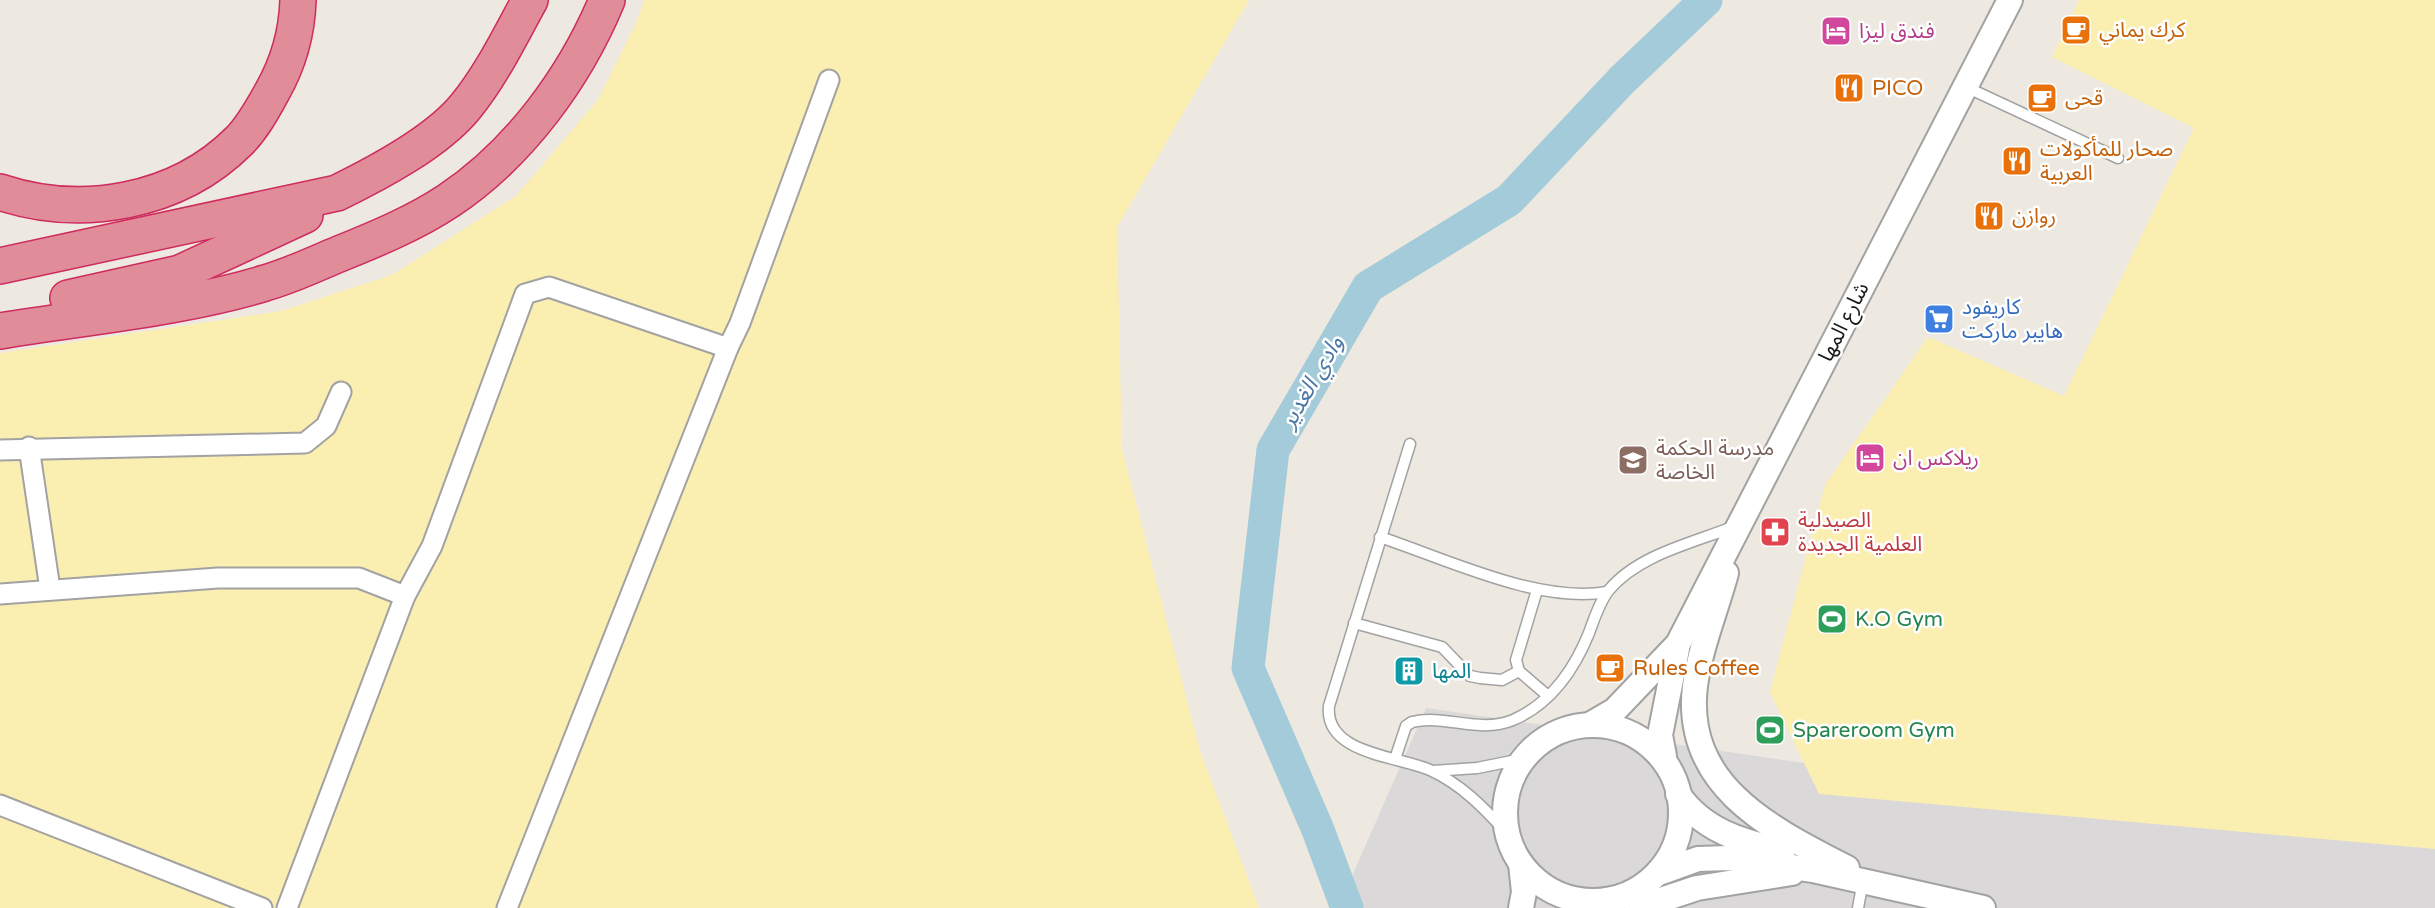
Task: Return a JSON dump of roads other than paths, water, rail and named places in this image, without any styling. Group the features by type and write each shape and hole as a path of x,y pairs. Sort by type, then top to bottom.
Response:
{"highway":[{"path":"0,192 30,202 59,205 121,201 183,181 208,165 240,140 282,74 293,41 298,0"},
{"path":"0,313 180,273 311,212 337,193 413,151 464,109 492,70 530,0"},
{"path":"0,331 199,298 266,283 365,243 439,206 523,135 570,73 591,39 607,0"},
{"path":"0,266 337,193"}],"street":[{"name":"شارع المها","path":"1664,756 1660,736 1678,645 2010,0"},
{"path":"507,908 740,323 829,80"},
{"path":"287,908 405,596 432,546 525,294 549,287 728,348"},
{"path":"0,450 29,447 304,443 326,426 341,392"},
{"path":"29,447 50,589"},
{"path":"1740,524 1698,674 1694,713 1699,738 1722,786 1743,807 1785,835 1855,874"},
{"path":"0,594 218,578 359,578 405,596"},
{"name":"شارع المها","path":"1591,724 1615,710 1678,645"},
{"path":"1662,872 1681,823 1678,794 1664,756 1630,732 1591,724 1558,731 1539,742 1522,759 1509,783 1504,805 1506,832 1521,864 1540,884 1589,905 1628,894 1662,872 1699,859 1729,858 1855,874"},
{"path":"1678,794 1699,818 1745,842 1983,908"},
{"path":"0,805 262,908"},
{"path":"1521,864 1524,892 1521,908"},
{"path":"1637,908 1697,888 1813,870"}],"lane":[{"path":"1965,87 2118,158"},
{"path":"1410,444 1329,706 1330,724 1345,742 1430,771 1467,794 1506,832"},
{"path":"1395,759 1406,726 1412,722 1493,725 1512,720 1548,696 1569,673 1607,592 1631,569 1740,524"},
{"path":"1380,537 1536,590 1564,595 1607,592"},
{"path":"1536,590 1517,655 1519,671 1548,696"},
{"path":"1354,622 1442,647 1470,676 1502,680 1519,671"},
{"path":"1430,771 1477,768 1522,759"},
{"path":"1855,874 1858,908"}],"waterway":[{"name":"وادي الغدير","path":"1347,908 1318,830 1248,668 1273,450 1368,287 1509,200 1622,80 1706,0"}],"place":[{"name":"كرك يماني","path":"2076,30"},
{"name":"فندق ليزا","path":"1836,31"},
{"name":"PICO","path":"1849,88"},
{"name":"قحى","path":"2042,98"},
{"name":"صحار للمأكولات العربية","path":"2017,161"},
{"name":"روازن","path":"1989,216"},
{"name":"كاريفود هايبر ماركت","path":"1939,319"},
{"name":"ريلاكس ان","path":"1870,458"},
{"name":"مدرسة الحكمة الخاصة","path":"1633,460"},
{"name":"الصيدلية العلمية الجديدة","path":"1775,532"},
{"name":"K.O Gym","path":"1832,619"},
{"name":"Rules Coffee","path":"1610,668"},
{"name":"المها","path":"1409,671"},
{"name":"Spareroom Gym","path":"1770,730"}]}
